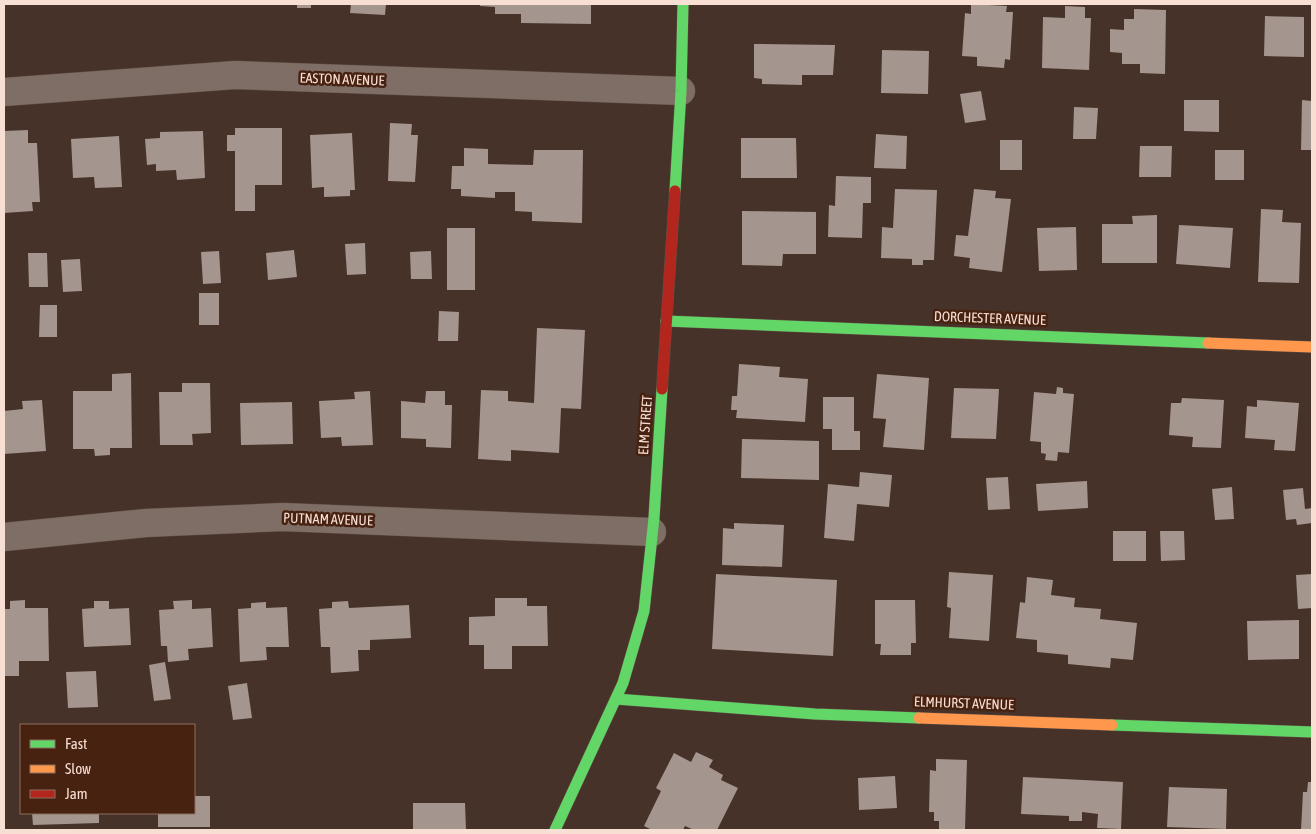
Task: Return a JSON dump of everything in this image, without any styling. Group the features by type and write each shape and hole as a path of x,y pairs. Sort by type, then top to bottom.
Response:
{"street":[{"name":"ELM STREET","path":"554,830 623,683 644,611 652,532 681,91 683,4"},
{"name":"EASTON AVENUE","path":"4,92 235,75 681,91"},
{"name":"DORCHESTER AVENUE","path":"666,321 1312,347"},
{"name":"PUTNAM AVENUE","path":"4,536 146,523 283,517 652,532"},
{"name":"ELMHURST AVENUE","path":"616,699 815,714 1312,732"}],"building":[{"path":"297,4 311,4 311,8 297,8"},
{"path":"351,4 386,4 385,15 350,13"},
{"path":"480,4 591,4 591,24 521,23 521,14 495,14 495,7 480,6"},
{"path":"971,4 1007,6 1006,12 1013,12 1010,60 1005,59 1004,68 977,66 977,57 962,56 965,13 971,14"},
{"path":"1065,6 1085,7 1085,18 1091,18 1089,70 1042,68 1043,17 1065,18"},
{"path":"1134,9 1166,10 1165,74 1140,73 1140,64 1122,64 1122,53 1110,52 1110,29 1124,30 1124,19 1134,19"},
{"path":"1265,16 1304,17 1304,57 1264,56"},
{"path":"754,44 835,45 833,75 802,75 802,85 762,84 762,79 754,78"},
{"path":"882,50 929,51 928,94 881,93"},
{"path":"981,91 986,120 965,123 960,94"},
{"path":"1184,100 1219,100 1219,132 1184,131"},
{"path":"1302,100 1312,101 1312,150 1301,150"},
{"path":"1074,107 1098,108 1096,139 1073,139"},
{"path":"390,123 412,124 411,135 418,135 415,182 388,181"},
{"path":"235,128 282,128 282,185 255,185 255,211 235,211 235,151 227,151 227,135 235,135"},
{"path":"28,130 28,143 37,143 40,202 32,202 33,211 4,213 4,131"},
{"path":"203,131 205,178 177,180 176,170 156,171 156,164 147,165 145,139 160,138 160,132"},
{"path":"352,133 355,190 350,190 350,196 324,197 324,187 312,188 310,135"},
{"path":"876,134 907,136 906,169 874,168"},
{"path":"119,136 122,187 95,188 94,177 73,178 71,139"},
{"path":"741,138 796,138 797,178 741,178"},
{"path":"1000,140 1022,140 1022,170 1000,170"},
{"path":"1140,146 1172,146 1171,177 1139,177"},
{"path":"464,148 488,149 488,164 533,165 534,150 583,150 582,223 532,221 532,212 515,211 515,192 495,192 495,198 461,196 461,189 451,189 452,166 464,166"},
{"path":"1215,150 1244,150 1244,180 1215,180"},
{"path":"836,176 871,177 871,203 863,203 862,238 828,237 829,205 835,206"},
{"path":"895,189 937,190 934,260 923,260 923,265 912,265 912,259 881,258 882,227 893,228"},
{"path":"974,189 996,191 995,198 1011,199 1002,272 969,268 970,258 954,256 956,235 968,236"},
{"path":"1261,209 1283,210 1282,222 1301,223 1299,283 1258,282"},
{"path":"742,211 816,212 816,254 783,254 782,266 742,265"},
{"path":"1157,215 1157,263 1102,263 1102,224 1133,224 1132,216"},
{"path":"1179,225 1233,228 1230,268 1176,264"},
{"path":"1076,227 1077,270 1039,271 1037,228"},
{"path":"447,228 475,228 475,290 447,290"},
{"path":"365,243 366,274 347,275 345,244"},
{"path":"294,250 297,277 268,280 266,253"},
{"path":"219,251 221,283 203,284 201,252"},
{"path":"431,251 432,279 411,279 410,252"},
{"path":"28,253 47,253 48,287 29,287"},
{"path":"80,259 82,291 63,292 61,260"},
{"path":"199,293 219,293 219,325 199,325"},
{"path":"40,305 57,305 57,337 39,337"},
{"path":"439,311 459,312 458,341 438,341"},
{"path":"537,328 585,330 581,409 561,408 559,453 511,450 511,461 478,459 481,390 508,391 508,401 534,403"},
{"path":"739,364 780,367 779,377 808,379 805,422 736,418 737,410 731,410 732,396 737,396"},
{"path":"131,373 132,448 110,448 110,455 95,456 94,449 73,449 73,391 112,391 112,374"},
{"path":"877,374 929,378 924,450 883,447 886,419 873,418"},
{"path":"182,383 210,383 211,433 192,434 193,445 160,445 159,392 182,392"},
{"path":"1057,387 1063,388 1063,393 1074,394 1069,453 1058,452 1057,461 1045,460 1046,454 1041,453 1041,442 1030,441 1034,392 1056,394"},
{"path":"954,388 999,389 996,439 951,438"},
{"path":"370,391 373,445 342,446 341,437 321,438 319,401 355,399 354,392"},
{"path":"426,391 445,391 445,405 452,405 451,448 426,447 426,439 401,438 401,401 425,403"},
{"path":"823,397 854,397 854,431 860,431 860,450 832,450 832,429 823,429"},
{"path":"1182,398 1224,400 1221,448 1192,447 1193,437 1169,435 1171,403 1181,403"},
{"path":"42,400 46,451 4,454 4,411 23,409 22,401"},
{"path":"1257,400 1299,403 1295,451 1274,450 1275,440 1245,438 1247,406 1257,407"},
{"path":"292,402 293,444 241,445 240,403"},
{"path":"742,439 819,441 819,480 741,478"},
{"path":"860,472 892,475 889,507 857,504 854,541 824,538 828,484 859,487"},
{"path":"1008,477 1010,509 988,510 986,478"},
{"path":"1087,481 1088,508 1038,511 1036,484"},
{"path":"1232,487 1234,519 1215,520 1212,489"},
{"path":"1303,488 1305,509 1312,508 1312,523 1297,525 1296,519 1286,520 1283,490"},
{"path":"734,523 784,525 782,567 722,565 723,528 734,529"},
{"path":"1113,531 1146,531 1146,561 1113,561"},
{"path":"1160,531 1184,531 1185,560 1161,561"},
{"path":"949,572 993,575 989,641 949,638 951,608 947,607"},
{"path":"716,574 837,580 833,656 712,649"},
{"path":"1312,574 1312,608 1298,609 1296,575"},
{"path":"1027,577 1053,580 1051,595 1075,598 1074,607 1101,609 1100,619 1137,623 1133,660 1111,658 1110,668 1068,664 1068,655 1037,652 1037,640 1016,638 1020,602 1025,603"},
{"path":"495,598 527,598 527,606 547,606 548,646 512,646 512,669 484,669 484,645 469,645 469,617 495,616"},
{"path":"25,600 25,608 48,608 49,661 19,661 19,676 4,676 4,609 10,609 10,601"},
{"path":"192,600 192,609 211,608 213,647 188,649 189,660 168,662 167,646 161,646 159,610 174,609 173,601"},
{"path":"875,600 915,600 916,643 911,643 911,655 880,655 881,644 875,644"},
{"path":"94,601 109,601 109,609 129,608 131,645 84,647 82,609 94,608"},
{"path":"348,601 349,608 409,605 411,638 370,640 370,650 358,650 359,671 331,673 330,647 321,647 319,609 332,608 332,602"},
{"path":"266,602 266,608 287,607 289,647 266,647 267,660 240,662 238,609 251,608 251,603"},
{"path":"1299,620 1299,659 1248,660 1247,621"},
{"path":"165,662 171,699 154,701 149,665"},
{"path":"96,671 98,707 68,708 66,672"},
{"path":"247,683 252,718 233,720 228,686"},
{"path":"696,752 713,760 709,767 723,775 721,780 738,788 717,830 694,830 685,826 683,830 652,830 644,826 661,791 656,788 674,753 691,762"},
{"path":"936,759 967,760 965,830 939,830 939,821 934,821 934,812 929,812 930,770 936,771"},
{"path":"895,776 897,808 859,810 858,778"},
{"path":"1023,777 1123,782 1121,829 1097,828 1098,814 1082,812 1082,821 1069,821 1069,816 1021,814"},
{"path":"1308,782 1312,782 1312,830 1301,830 1303,792 1307,792"},
{"path":"1169,787 1227,789 1226,829 1167,827"},
{"path":"195,796 210,796 210,827 158,827 158,814 195,814"},
{"path":"413,803 465,803 466,830 413,830"},
{"path":"32,814 99,814 99,823 33,825"}],"traffic: fast":[{"path":"675,191 681,91 683,4"},
{"path":"666,321 1208,343"},
{"path":"555,830 623,683 644,611 654,518 662,389"},
{"path":"616,699 815,714 919,718"},
{"path":"1112,725 1312,732"}],"traffic: slow":[{"path":"1208,343 1312,347"},
{"path":"919,718 1112,725"}],"traffic: jam":[{"path":"662,389 675,191"}]}
